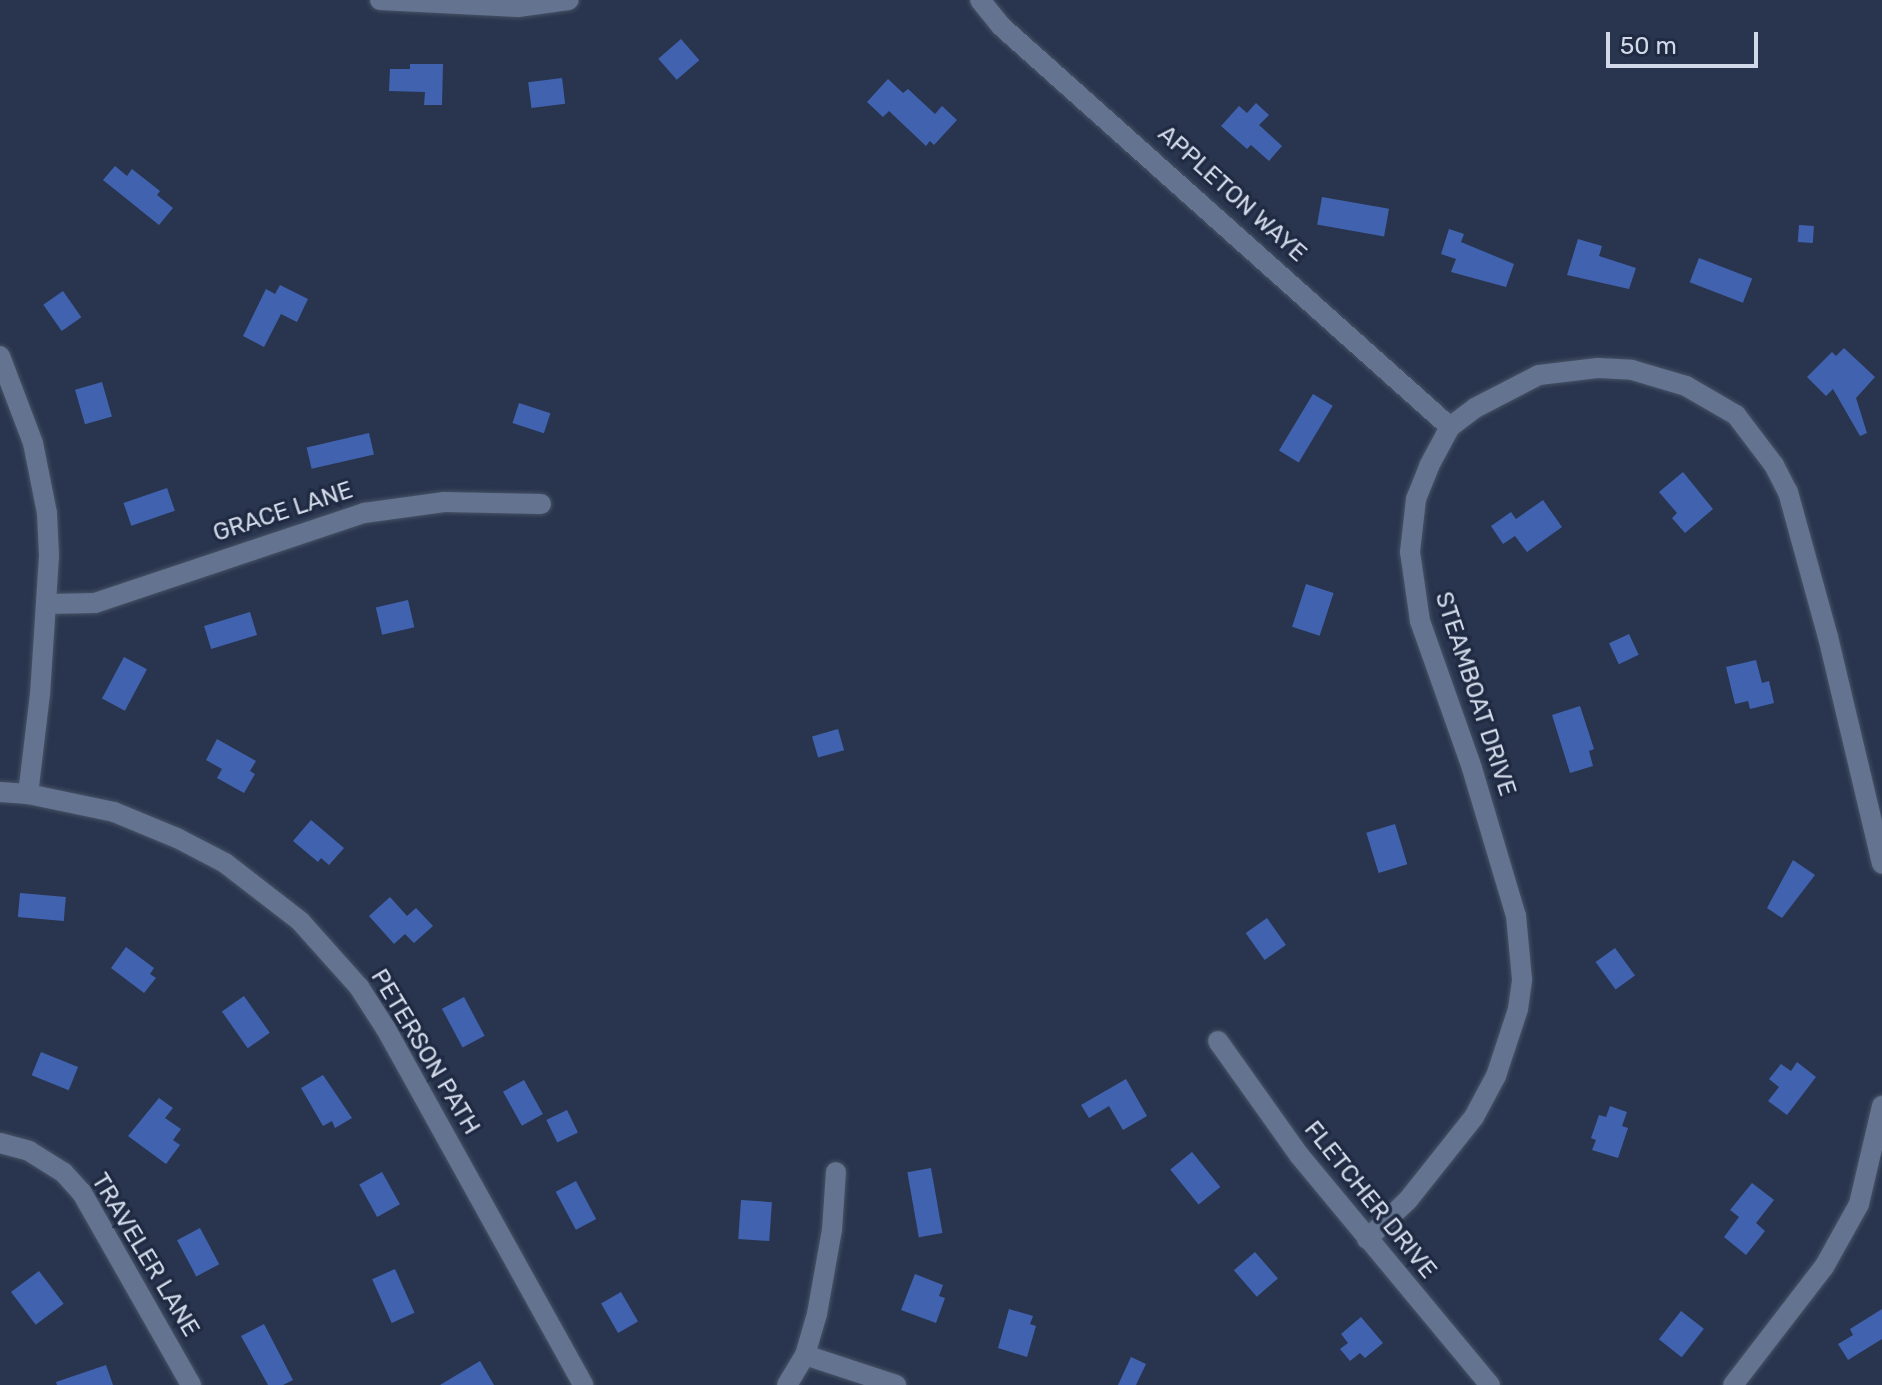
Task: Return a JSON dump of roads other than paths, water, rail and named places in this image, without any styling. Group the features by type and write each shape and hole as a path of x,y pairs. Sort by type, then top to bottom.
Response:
{"street":[{"path":"380,0 518,7 569,0"},
{"name":"APPLETON WAYE","path":"980,0 1001,26 1089,101 1450,427"},
{"path":"0,356 22,406 39,467 48,527 48,604 28,794"},
{"name":"STEAMBOAT DRIVE","path":"1367,1239 1408,1200 1474,1117 1511,1036 1522,979 1516,916 1499,852 1420,621 1412,580 1410,552 1416,499 1450,427 1498,393 1539,375 1585,369 1632,370 1660,377 1686,386 1736,415 1774,465 1788,492 1865,786 1882,864"},
{"name":"GRACE LANE","path":"48,604 95,603 364,513 444,502 541,504"},
{"name":"PETERSON PATH","path":"0,792 28,794 114,812 177,838 225,863 300,921 359,987 393,1040 583,1385"},
{"name":"FLETCHER DRIVE","path":"1218,1041 1299,1155 1490,1385"},
{"path":"1733,1385 1824,1267 1859,1204 1882,1106"},
{"name":"TRAVELER LANE","path":"0,1143 29,1151 63,1172 82,1193 191,1385"},
{"path":"787,1385 805,1355 817,1314 832,1230 836,1172"},
{"path":"805,1355 896,1385"}]}
